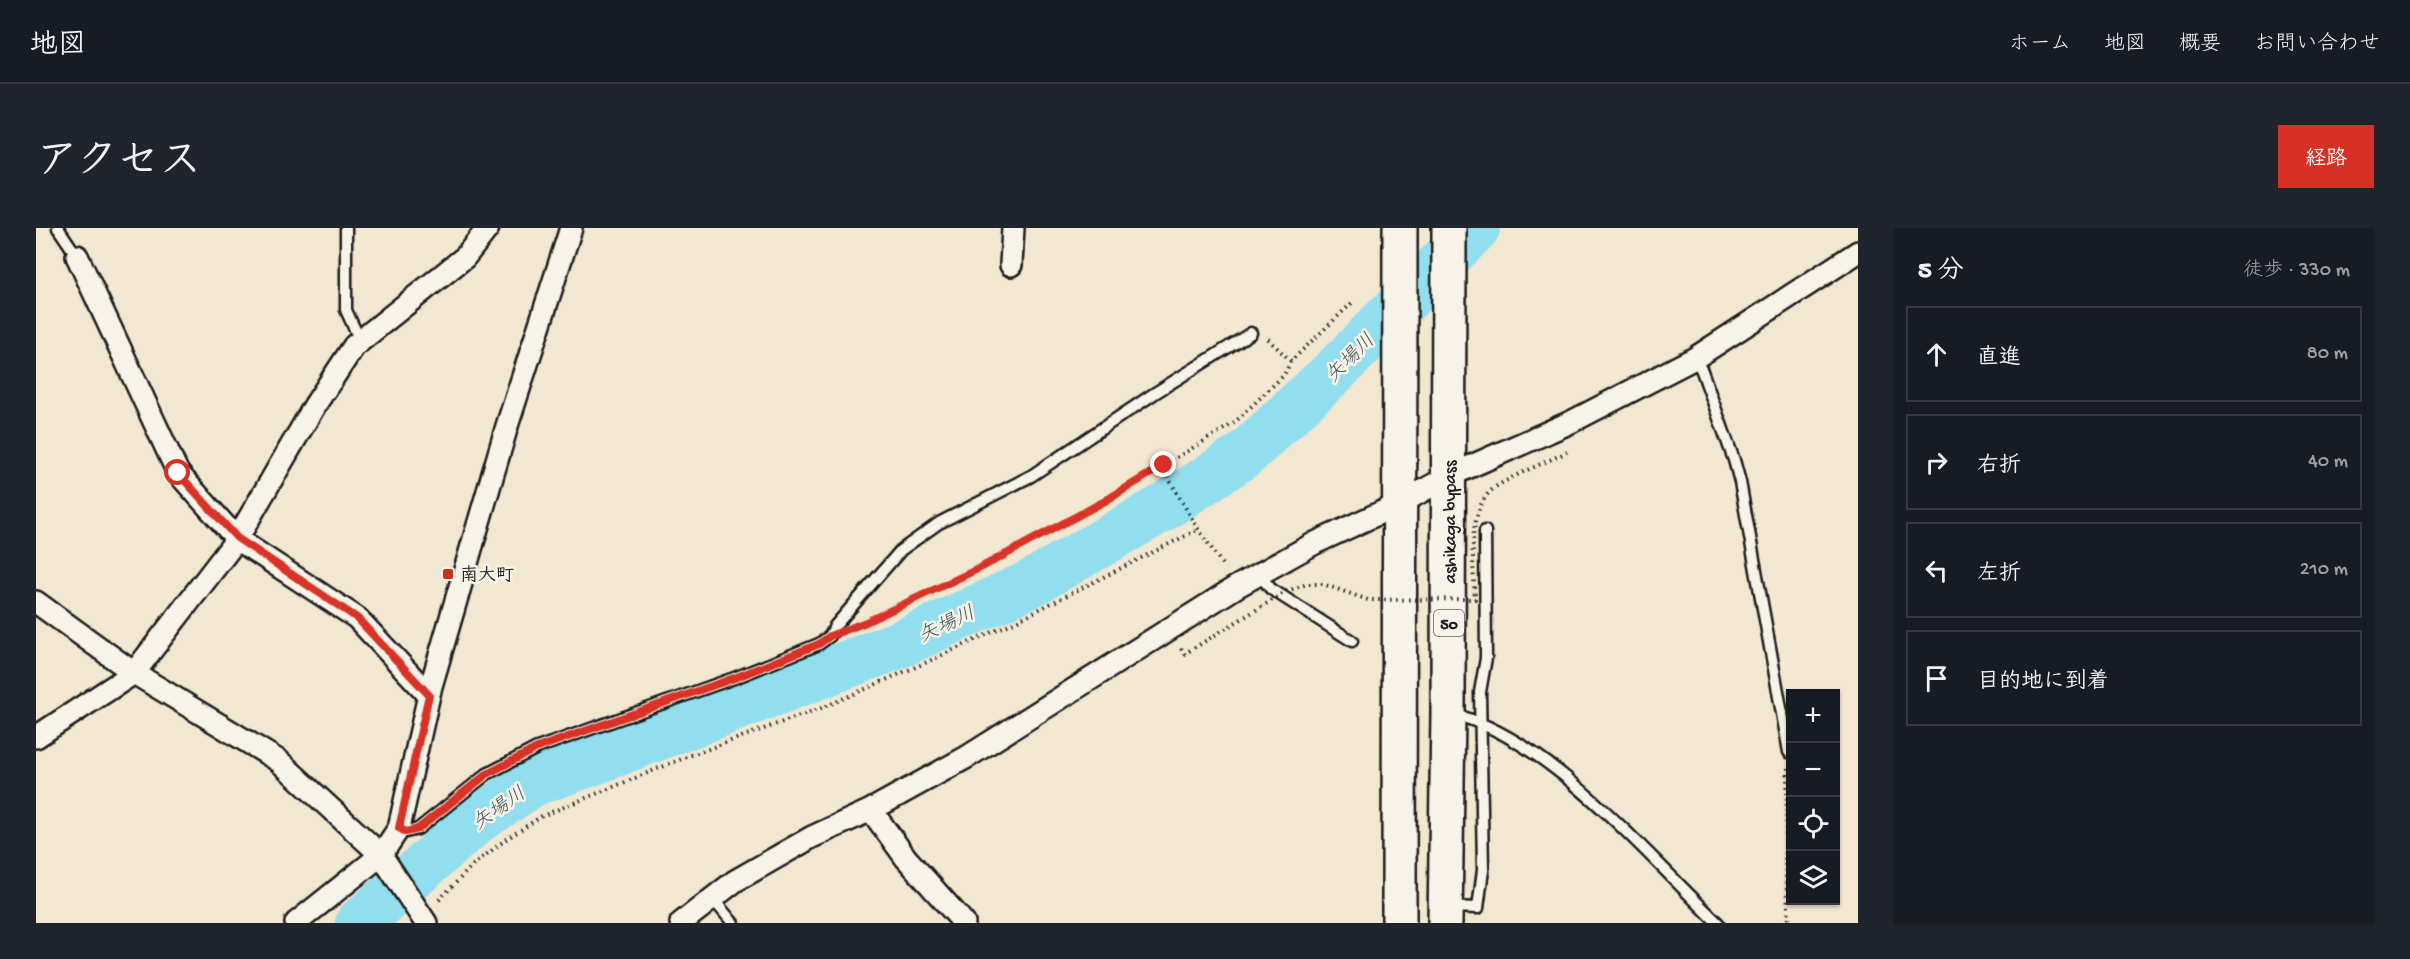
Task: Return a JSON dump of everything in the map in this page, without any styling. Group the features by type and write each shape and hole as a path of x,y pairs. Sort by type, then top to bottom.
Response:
{"highway":[{"name":"ashikaga bypass","path":"1445,915 1448,714 1449,228"},
{"path":"1399,923 1400,232"}],"street":[{"path":"36,737 134,673 237,538 337,369 360,341 465,257 488,228"},
{"path":"297,923 385,860 399,828 429,695 507,426 571,228"},
{"path":"1011,265 1013,228"},
{"path":"681,923 735,881 812,837 871,810 967,757 1259,574 1315,543 1399,504 1449,476 1571,422 1695,358 1858,252"},
{"path":"77,256 178,473 237,538 357,618 429,695"},
{"path":"36,602 134,673 279,761 385,860 423,918"},
{"path":"871,810 906,858 964,923"}],"lane":[{"path":"58,228 77,256"},
{"path":"346,228 346,310 360,341"},
{"path":"399,828 406,832 418,829 487,774 537,748 737,677 819,644 830,636 835,626 901,550 939,523 1031,476 1155,393 1251,333"},
{"path":"1695,358 1702,371 1737,471 1787,743"},
{"path":"1445,915 1478,908 1483,870 1480,692 1486,658 1485,531"},
{"path":"1259,574 1271,589 1352,641"},
{"path":"1448,714 1495,729 1557,771 1610,817 1718,923"},
{"path":"713,899 732,923"}],"path":[{"path":"830,636 866,622 982,567 1105,501 1234,423 1284,375 1291,361 1354,301"},
{"path":"1251,333 1262,333 1291,361"},
{"path":"1189,651 1287,591 1307,584 1323,584 1368,600 1475,599 1474,525 1481,503 1496,487 1567,452"},
{"path":"1164,465 1165,471 1195,524 1227,572"},
{"path":"423,918 473,865 505,840 542,816 689,756 824,707 1014,622 1199,529"},
{"path":"1787,797 1785,859 1789,923"}],"waterway":[{"name":"矢場川","path":"359,923 477,820 534,782 898,645 1030,584 1161,509 1244,455 1338,368 1476,228"}],"place":[{"name":"南大町","path":"448,574"}],"route":[{"path":"178,473 237,538 357,618 429,695 399,828 406,832 418,829 487,774 537,748 737,677 819,644 830,636 866,622 982,567 1105,501 1164,465"}]}
